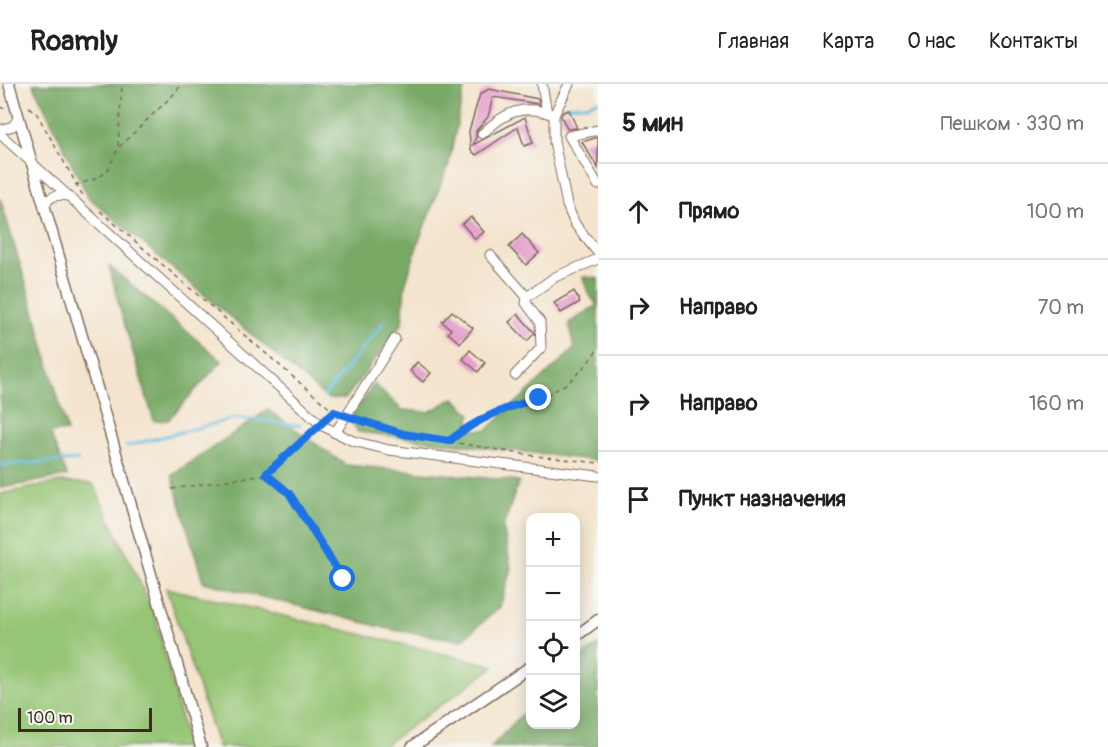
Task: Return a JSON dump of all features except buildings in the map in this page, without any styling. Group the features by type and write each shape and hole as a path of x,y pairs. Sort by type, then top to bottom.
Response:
{"main road":[{"path":"9,84 201,747"},
{"path":"580,633 598,620"},
{"path":"412,747 526,670"}],"street":[{"path":"550,114 569,84"},
{"path":"539,85 550,114 567,205 575,224 596,246"},
{"path":"482,134 500,117 525,109 550,114"},
{"path":"0,130 13,126 19,117"},
{"path":"598,130 569,136 598,185"},
{"path":"0,134 321,425 369,446 598,476"},
{"path":"44,208 50,197 69,196"},
{"path":"490,255 527,297"},
{"path":"515,375 541,348 540,322 526,303 527,297 555,277 598,259"},
{"path":"335,433 395,339"}],"path":[{"path":"75,185 95,179 107,172 118,148 122,84"},
{"path":"118,148 182,84"},
{"path":"0,107 6,109"},
{"path":"29,107 37,114 83,197"},
{"path":"92,205 334,412 404,434 528,455 598,463"},
{"path":"449,441 471,425 499,411 539,398 569,384 587,366 598,348"},
{"path":"172,489 266,474 321,425"},
{"path":"266,474 289,493 343,579"}],"green space":[{"path":"33,84 468,84 464,89 449,163 418,243 405,285 402,324 345,399 328,399 88,197"},
{"path":"0,198 67,431 50,433 67,476 0,488"},
{"path":"109,266 222,361 168,420 154,421"},
{"path":"583,277 598,278 598,461 358,432 350,419 374,384 402,410 429,412 454,398 471,414 469,420 471,426 477,430 487,430 574,349 569,323 597,305 588,293"},
{"path":"268,410 346,465 519,481 503,527 511,568 500,607 462,640 393,630 203,582 172,475"},
{"path":"61,482 93,484 155,615 188,747 0,747 0,494"},
{"path":"166,588 495,666 382,747 218,747"},
{"path":"598,645 598,747 491,747 526,710 526,729 580,729 580,658"}],"waterway":[{"path":"564,106 585,105 598,101"},
{"path":"324,396 384,322"},
{"path":"127,446 236,418 299,425"},
{"path":"0,462 3,465 78,460"}],"route":[{"path":"343,579 289,493 266,474 334,412 404,434 449,441 471,425 499,411 539,398"}]}
